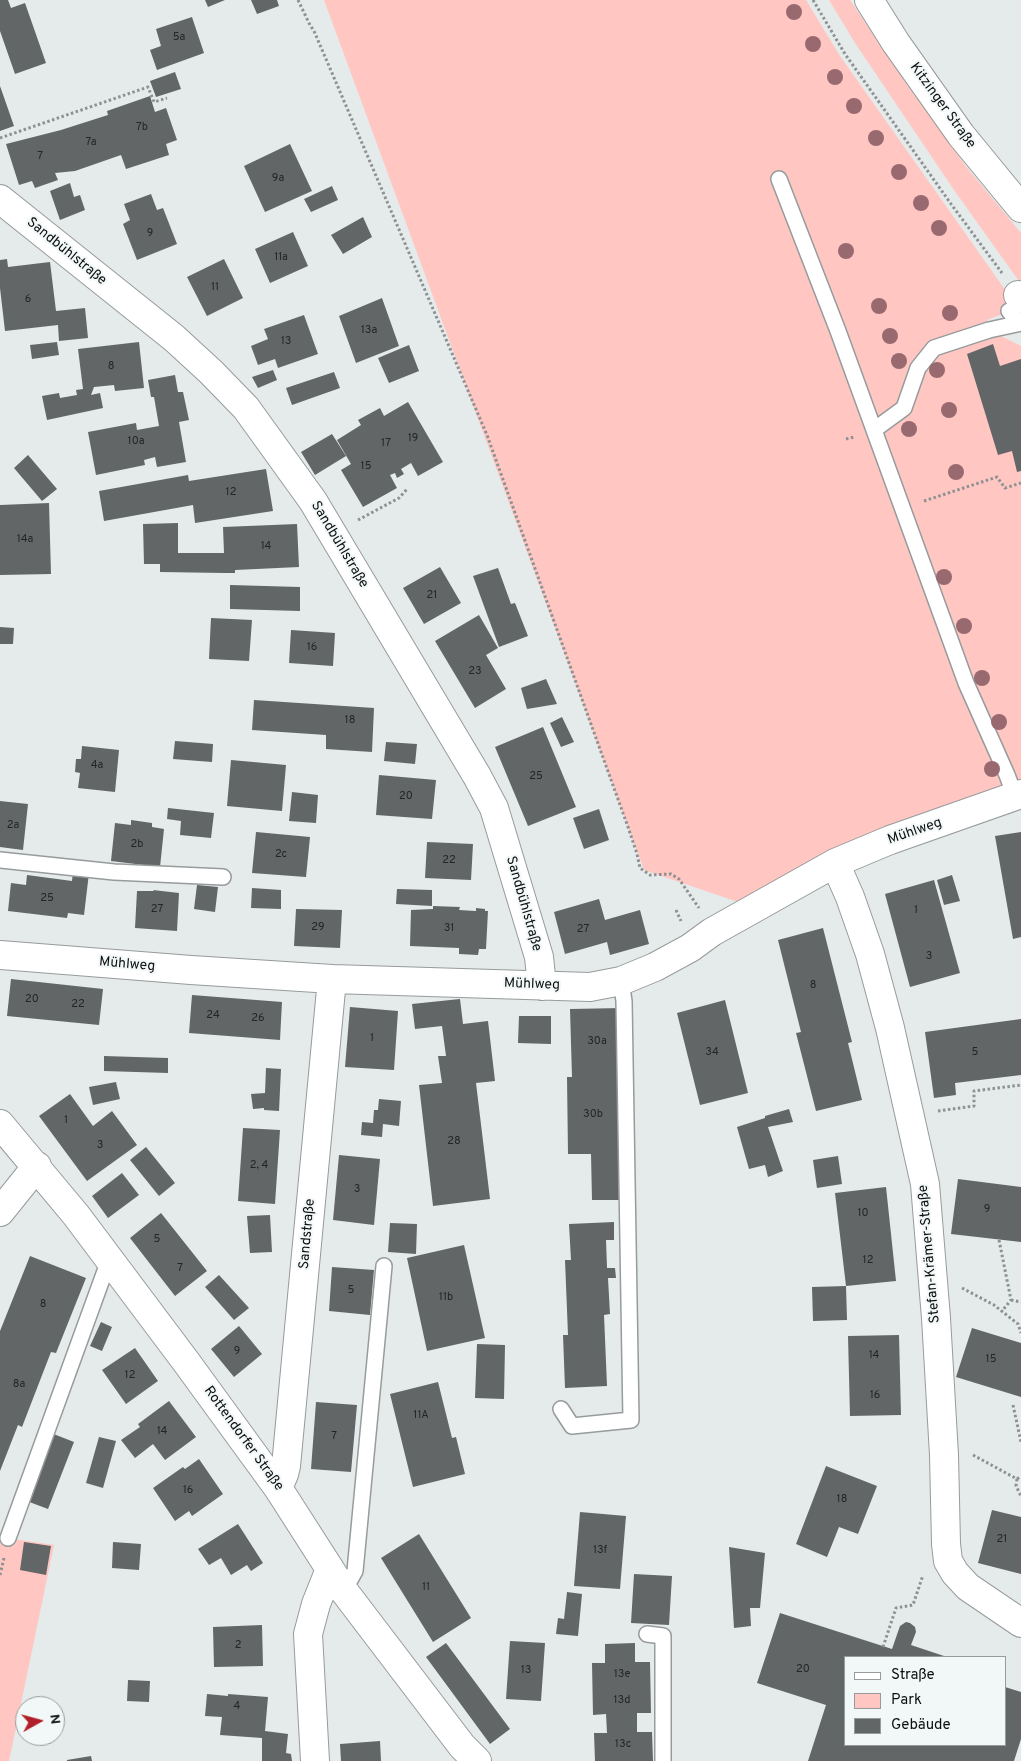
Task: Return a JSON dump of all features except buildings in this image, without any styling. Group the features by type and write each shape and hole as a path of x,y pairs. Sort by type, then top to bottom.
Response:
{"street":[{"name":"Kitzinger Straße","path":"869,0 896,43 961,135 1021,208"},
{"name":"Sandbühlstraße","path":"0,199 174,338 211,372 246,408 314,501 472,767 494,808 539,956 542,986"},
{"name":"Mühlweg","path":"0,955 332,979 590,987 621,981 656,966 690,948 712,932 835,863 890,840 1018,795"},
{"name":"Stefan-Krämer-Straße","path":"835,863 850,897 870,954 925,1184 936,1309 948,1561 955,1573 968,1587 1021,1623"},
{"name":"Sandstraße","path":"278,1488 284,1474 290,1423 332,979"},
{"name":"Rottendorfer Straße","path":"0,1124 76,1215 188,1363 278,1488 337,1580 462,1746 477,1761"},
{"path":"0,1212 37,1166"},
{"path":"315,1761 308,1634 316,1604 337,1580"}],"lane":[{"path":"779,179 874,430 966,682 1007,775 1018,795"},
{"path":"874,430 904,408 918,368 934,348 989,330 1018,310"},
{"path":"0,860 114,872 223,877"},
{"path":"561,1409 572,1426 631,1420 624,1011 621,981"},
{"path":"8,1538 109,1260"},
{"path":"337,1580 356,1571 384,1266"},
{"path":"648,1634 663,1636 663,1761"}],"path":[{"path":"298,0 314,31 487,435 631,836 640,868 650,875 670,874 679,879 712,932"},
{"path":"813,0 845,54 951,204 1018,310"},
{"path":"0,138 148,87 154,102 167,98"},
{"path":"902,508 997,477 1005,488 1021,483"},
{"path":"333,534 399,498 408,488"},
{"path":"910,1115 974,1106 974,1091 1021,1085"},
{"path":"999,1240 1011,1300"},
{"path":"955,1285 994,1305 1018,1324 1021,1333"},
{"path":"1011,1300 1021,1302"},
{"path":"1002,1311 1011,1300"},
{"path":"1013,1405 1021,1442"},
{"path":"969,1453 1017,1479"},
{"path":"1021,1476 1017,1479 1016,1486 1021,1496"},
{"path":"883,1647 896,1608 913,1605 924,1572"}],"green space":[{"path":"324,0 806,0 840,56 1018,308 987,320 989,330 1021,346 1021,790 744,904 644,870"},
{"path":"829,0 850,0 907,85 968,169 1021,233 1021,284 954,190 855,43"},
{"path":"0,1537 54,1545 23,1696 15,1696 15,1732 9,1761 0,1761"}]}
